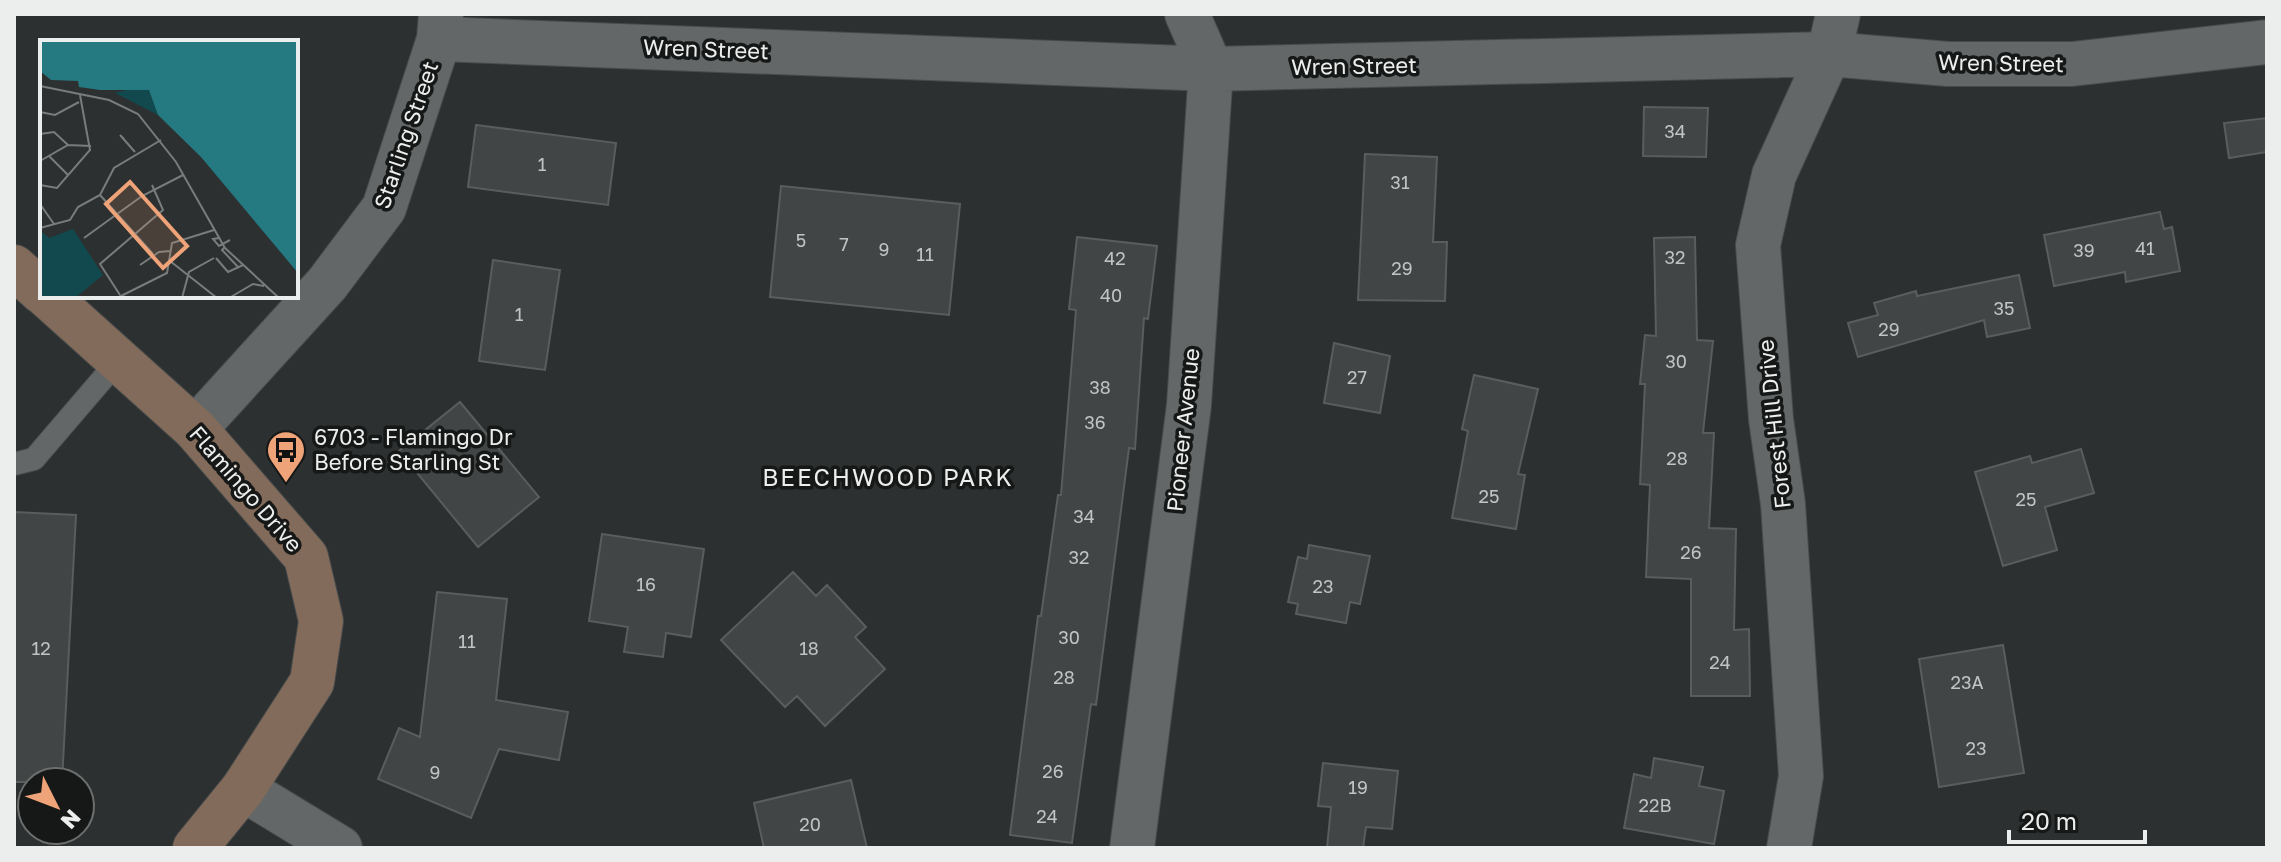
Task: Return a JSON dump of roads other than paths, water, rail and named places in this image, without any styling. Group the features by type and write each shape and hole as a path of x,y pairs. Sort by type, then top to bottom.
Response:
{"street":[{"name":"Pioneer Avenue","path":"1132,848 1189,405 1211,69 1187,14"},
{"name":"Wren Street","path":"440,26 1211,69 1833,34 1948,64 2072,64 2267,42"},
{"name":"Starling Street","path":"195,429 327,284 384,208 440,26"},
{"name":"Forest Hill Drive","path":"1789,848 1801,776 1783,504 1768,389 1758,245 1774,175 1833,34"},
{"path":"14,267 40,290"},
{"name":"Flamingo Drive","path":"49,298 195,429 306,557 321,621 312,682 243,789 195,848"},
{"path":"243,789 340,848"}],"lane":[{"path":"14,464 34,459 118,361"}],"place":[{"name":"6703 - Flamingo Dr Before Starling St","path":"286,484"}],"district":[{"name":"BEECHWOOD PARK","path":"888,478"}]}
